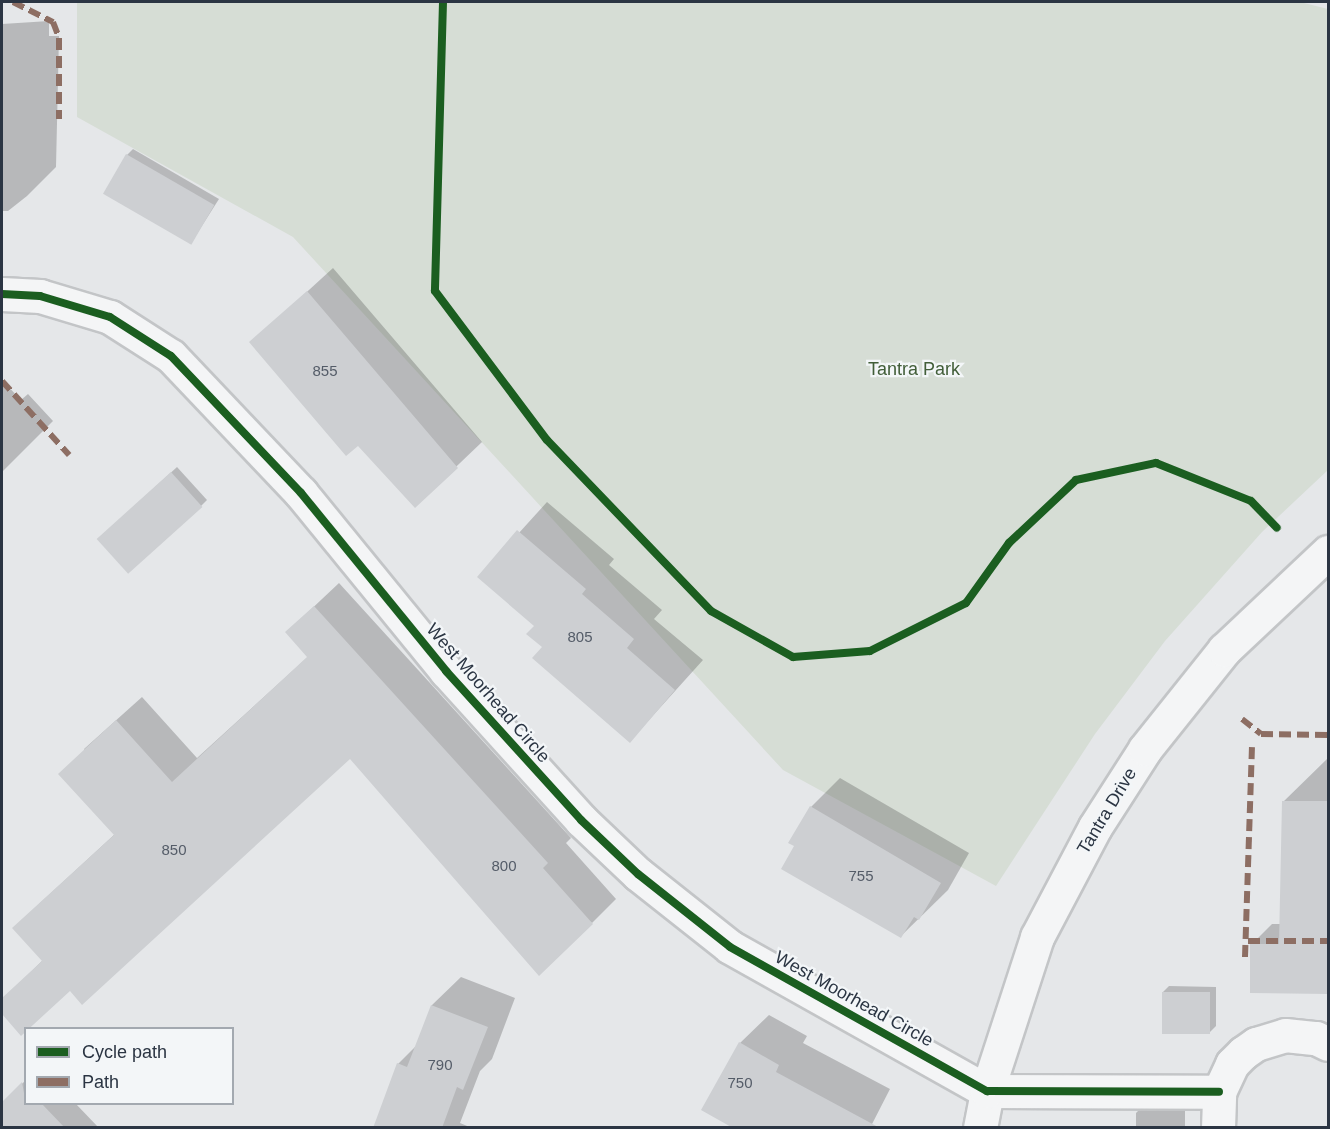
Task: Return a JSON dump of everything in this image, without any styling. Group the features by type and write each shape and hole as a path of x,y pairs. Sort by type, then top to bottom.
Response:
{"street":[{"name":"West Moorhead Circle","path":"2,294 40,296 110,317 171,356 301,493 454,680 581,820 638,874 730,947 987,1091"},
{"name":"Tantra Drive","path":"980,1128 987,1091 1037,937 1101,817 1145,749 1224,650 1329,552"},
{"path":"1218,1128 1219,1092 1232,1064 1256,1044 1285,1035 1316,1038 1329,1044"},
{"path":"987,1091 1219,1092"}],"green space":[{"name":"Tantra Park","path":"77,2 1300,2 1328,9 1328,470 1262,532 1165,641 1095,734 996,886 783,770 293,237 77,117"}],"building":[{"path":"126,154 214,205 191,245 103,194"},
{"path":"307,291 458,468 415,508 358,446 346,456 249,342"},
{"path":"171,472 202,507 128,574 97,539"},
{"path":"517,530 586,589 582,594 634,639 627,648 675,690 630,743 532,658 542,647 526,634 534,626 477,577"},
{"path":"314,606 548,863 543,868 593,924 539,976 350,759 82,1005 70,991 31,1027 24,1027 24,1033 21,1036 2,1014 2,998 42,961 12,928 114,835 58,774 116,720 172,782 307,657 285,632"},
{"path":"1282,801 1329,801 1329,994 1250,993 1250,944 1279,944"},
{"path":"810,806 941,883 919,920 914,917 901,938 781,869 794,846 788,843"},
{"path":"1162,992 1210,992 1210,1034 1162,1034"},
{"path":"431,1005 488,1027 463,1090 457,1087 442,1128 373,1128 397,1063 407,1067"},
{"path":"739,1042 779,1065 776,1072 880,1128 733,1128 701,1110"},
{"path":"22,1082 24,1105 43,1105 65,1128 2,1128 2,1102"}],"marked path":[{"path":"13,2 53,22 59,38 59,119"},
{"path":"2,381 69,455"},
{"path":"1242,719 1261,734 1328,735"},
{"path":"1245,957 1252,747"},
{"path":"1248,941 1328,941"}],"cycle path":[{"path":"443,2 435,291 547,440 711,611 793,657 870,651 966,603 1009,543 1076,480 1156,463 1251,501 1277,528"},
{"path":"2,294 40,296 110,317 171,356 301,493 446,671 581,820 638,874 730,947 987,1091 1219,1092"}]}
